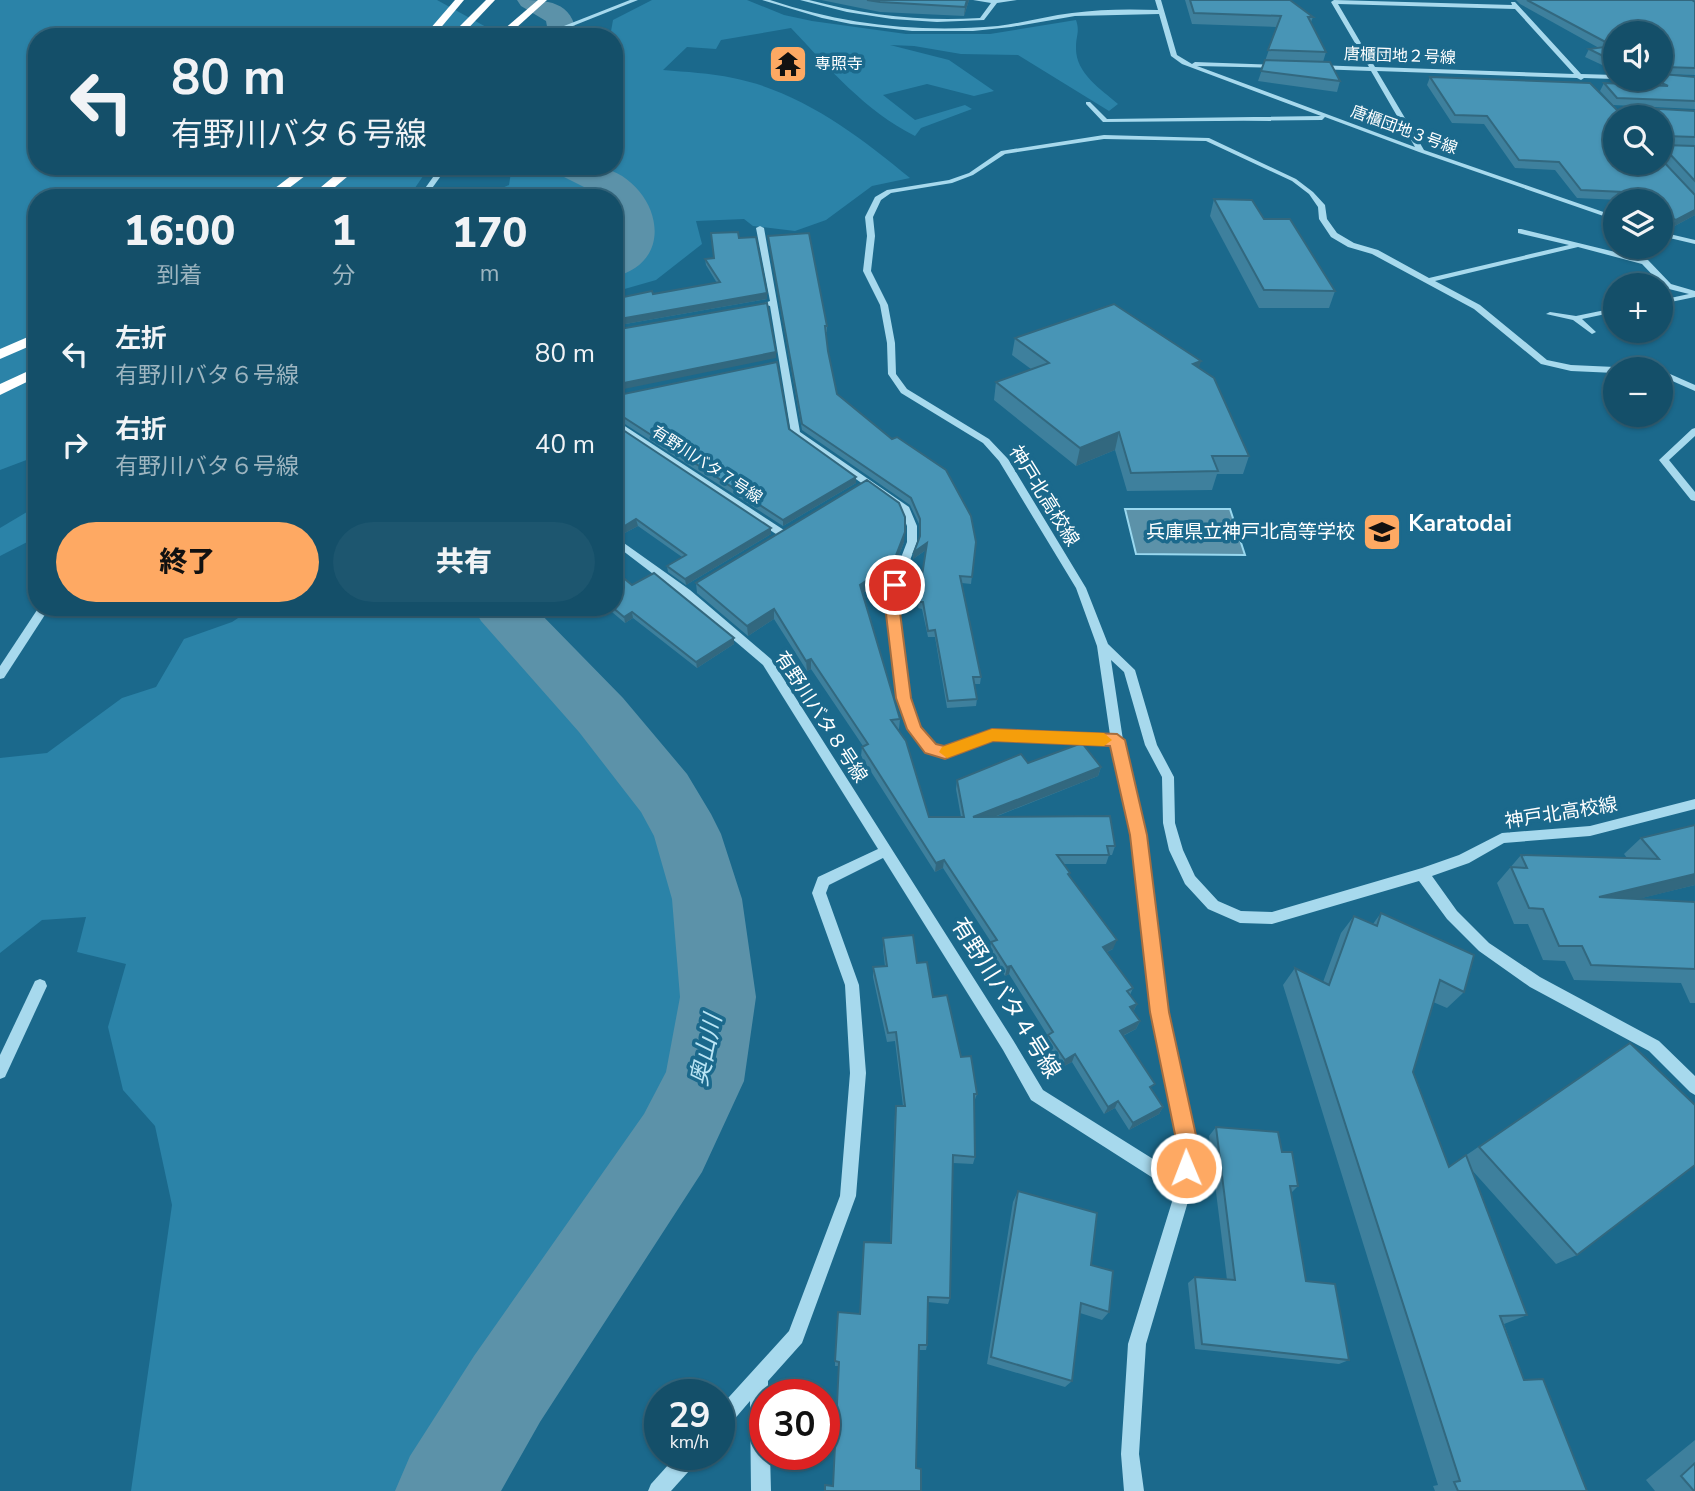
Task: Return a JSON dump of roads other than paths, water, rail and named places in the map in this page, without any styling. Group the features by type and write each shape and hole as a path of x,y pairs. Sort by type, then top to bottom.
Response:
{"highway":[{"path":"436,28 460,0"},
{"path":"463,28 491,0"},
{"path":"509,28 537,0"},
{"path":"510,28 543,0"},
{"path":"280,189 300,175"},
{"path":"325,189 343,175"},
{"path":"0,355 28,341"},
{"path":"0,390 28,376"}],"street":[{"path":"559,28 635,0"},
{"path":"765,0 809,14 934,30 1001,27 1077,14 1161,12"},
{"path":"803,0 885,17 959,22 982,19 995,2"},
{"path":"976,0 1014,0"},
{"path":"1158,0 1174,56 1184,63 1292,67"},
{"path":"1510,0 1587,84"},
{"path":"1334,1 1517,7"},
{"path":"1334,1 1421,151"},
{"name":"唐櫃団地３号線","path":"1184,63 1329,118 1603,214"},
{"name":"唐櫃団地２号線","path":"1305,67 1603,77"},
{"path":"1088,103 1105,121 1329,118"},
{"name":"神戸北高校線","path":"1603,369 1570,368 1544,362 1476,307 1375,252 1351,245 1334,234 1323,219 1322,207 1311,193 1294,180 1207,139 1114,136 1003,152 971,174 950,182 889,191 878,199 869,217 867,271 884,305 891,343 892,374 904,391 986,441 1003,458 1081,588 1102,646 1129,670 1151,745 1168,777 1169,824 1176,850 1190,880 1213,905 1240,918 1272,918 1422,874 1464,859 1502,838 1590,831 1695,804"},
{"path":"760,228 796,433 905,509 912,526 912,542 891,597 903,698 914,729 930,749 945,752 992,735 1117,740"},
{"path":"1521,231 1645,262 1668,286 1695,294"},
{"path":"1673,237 1695,242"},
{"path":"1429,280 1579,245"},
{"path":"1673,299 1695,294"},
{"path":"760,305 774,303"},
{"path":"1550,314 1576,318 1603,312"},
{"path":"1576,318 1592,332"},
{"path":"771,365 784,362"},
{"path":"1673,378 1695,388"},
{"name":"有野川バタ７号線","path":"623,428 783,534"},
{"path":"1695,431 1664,460 1695,498"},
{"path":"854,491 866,484"},
{"path":"772,540 795,527"},
{"name":"有野川バタ８号線","path":"623,545 691,589 767,662 887,851"},
{"path":"0,675 39,616"},
{"path":"1102,646 1117,740 1139,835 1160,1012 1188,1149 1184,1188 1137,1344 1130,1454 1133,1491"},
{"path":"735,1404 796,1337 848,1196 858,1073 852,985 819,893 823,881 887,851"},
{"name":"有野川バタ４号線","path":"887,851 1009,1045 1037,1095 1184,1188"},
{"path":"1422,874 1452,915 1484,947 1535,982 1654,1046 1695,1087"},
{"path":"0,1072 40,986"},
{"path":"759,1378 761,1491"},
{"path":"658,1491 677,1470"}],"waterway":[{"name":"奥山川","path":"530,0 554,13 562,28"},
{"name":"奥山川","path":"590,175 616,189"},
{"name":"奥山川","path":"623,194 636,225 633,250 623,260"},
{"name":"奥山川","path":"445,1491 507,1389 673,1143 704,1081 718,997 707,899 687,834 664,793 601,715 509,616"}],"place":[{"name":"専照寺","path":"788,64"},
{"name":"兵庫県立神戸北高等学校","path":"1382,532"}],"district":[{"name":"Karatodai","path":"1460,523"}]}
